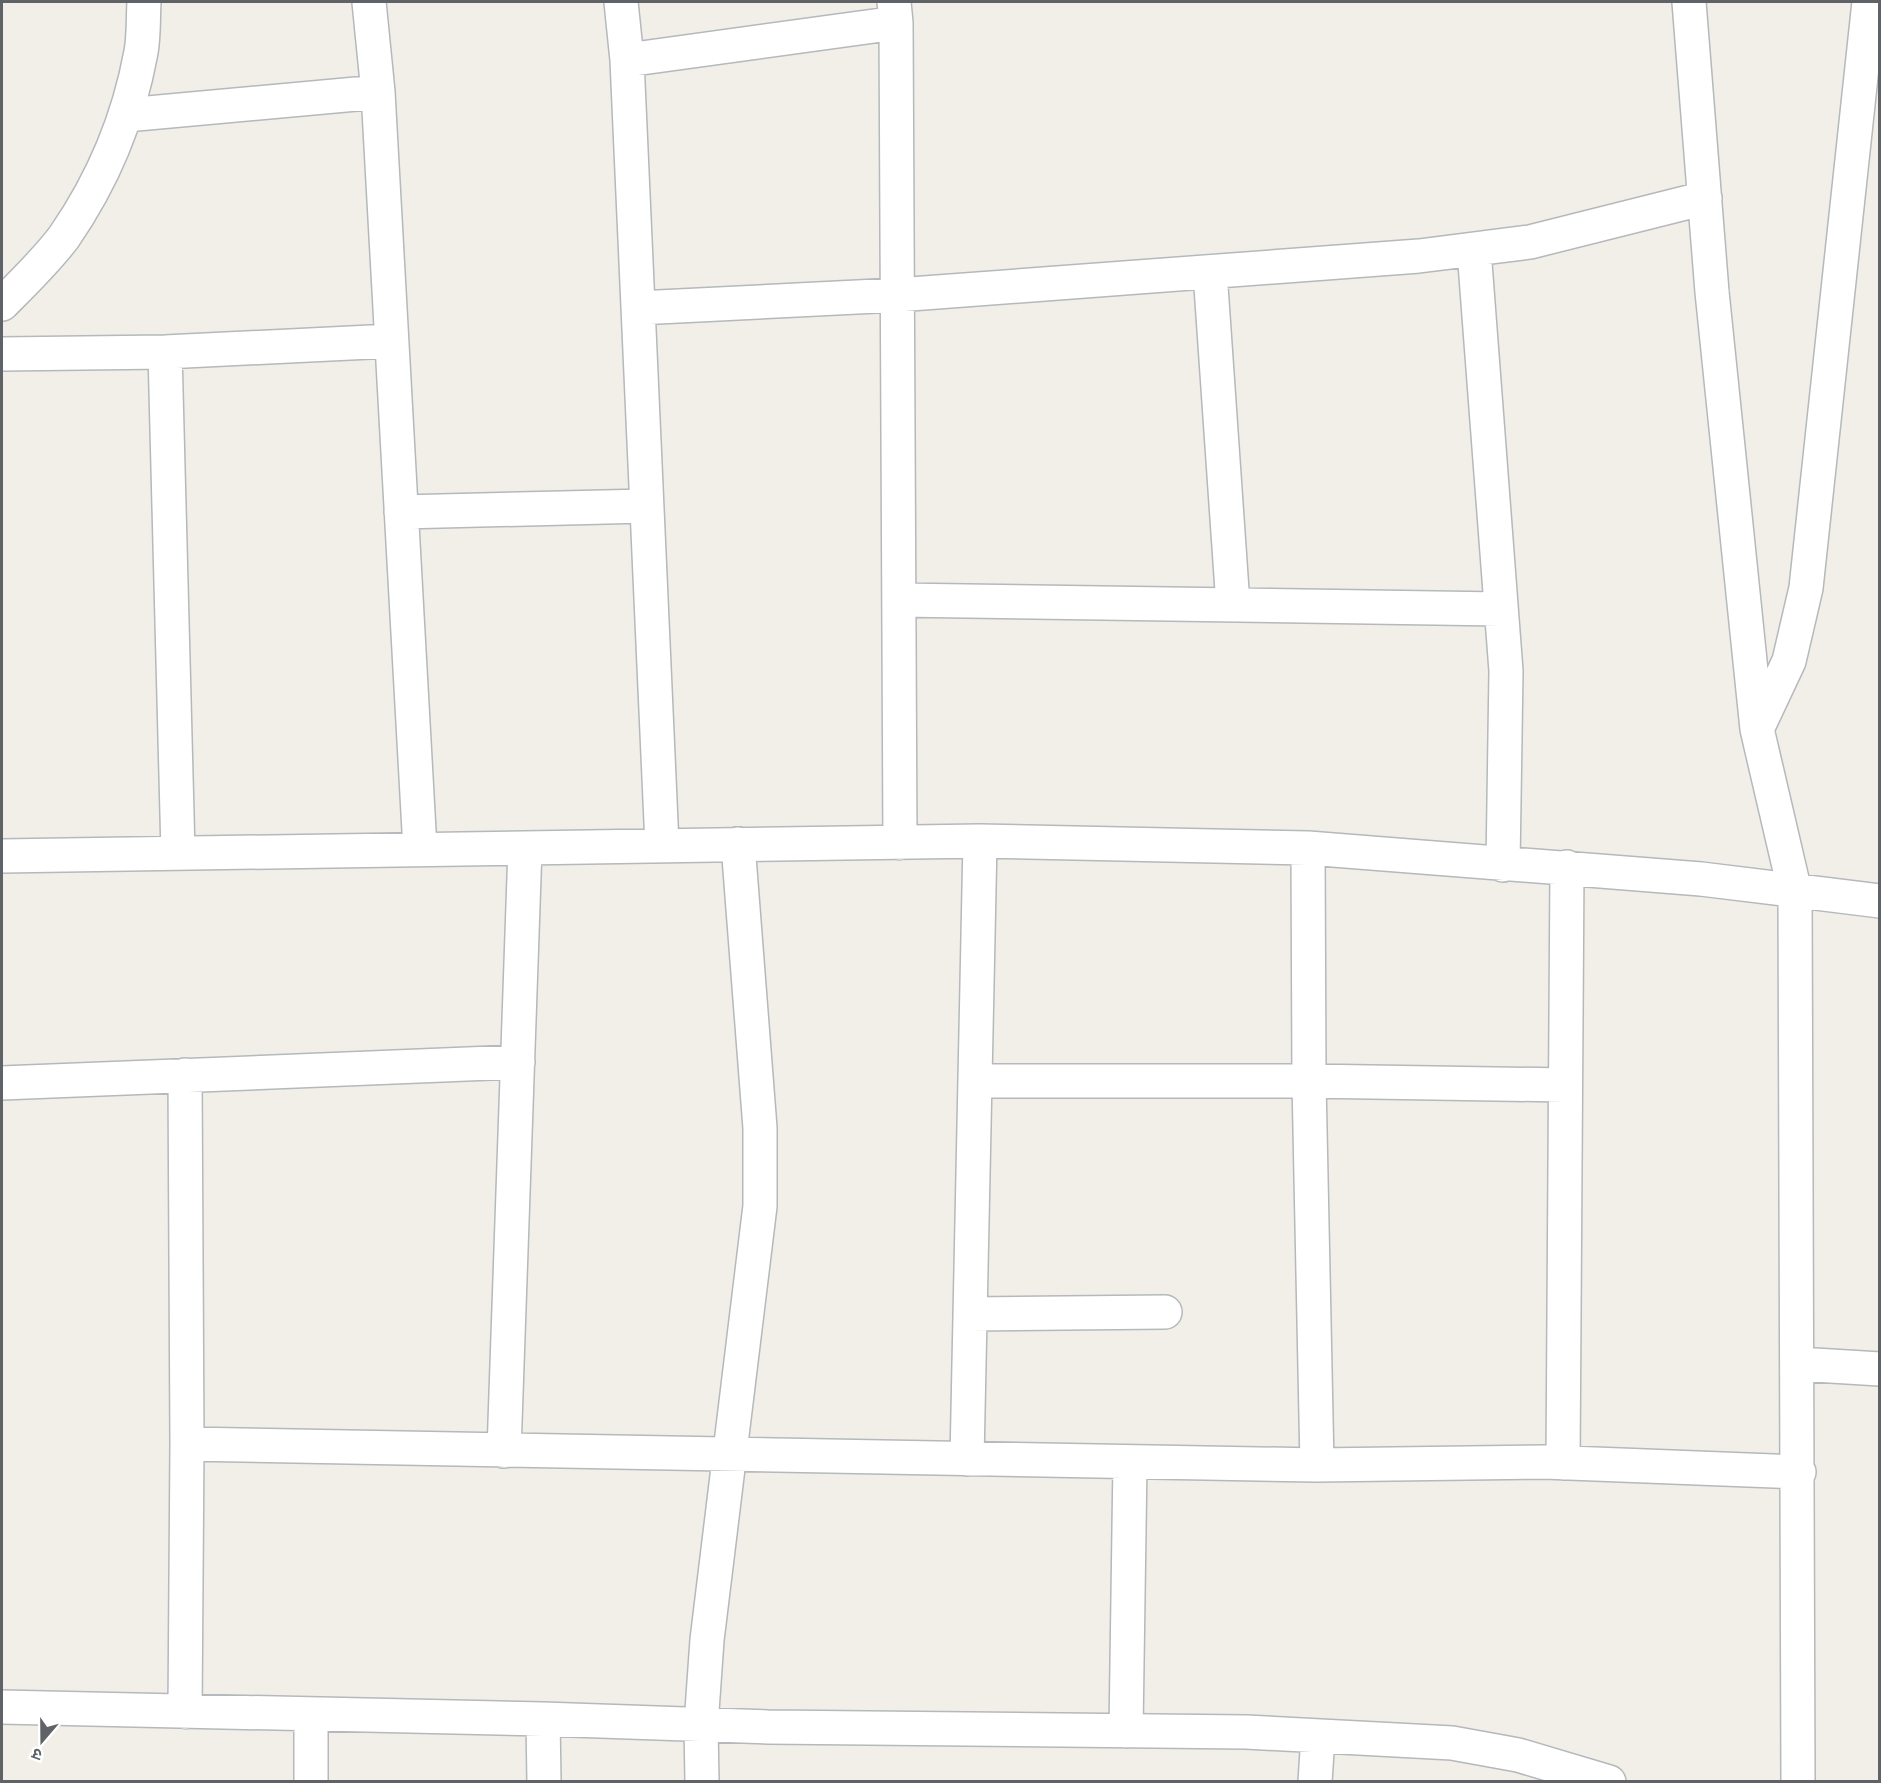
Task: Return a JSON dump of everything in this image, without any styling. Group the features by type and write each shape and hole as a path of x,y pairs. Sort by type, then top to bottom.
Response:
{"street":[{"path":"2,304 31,275 63,237 101,177 126,115 141,51 144,2"},
{"path":"369,2 378,92 420,849"},
{"path":"621,2 627,60 662,845"},
{"path":"1689,2 1712,292 1758,729 1795,892 1799,1472 1798,1782"},
{"path":"1758,729 1790,661 1806,588 1869,2"},
{"path":"627,60 895,12 900,843"},
{"path":"126,115 378,92"},
{"path":"638,308 897,295 1419,256 1530,242 1705,198"},
{"path":"1474,250 1506,671 1503,865"},
{"path":"1210,272 1233,605"},
{"path":"2,354 165,352 392,341"},
{"path":"165,352 178,853"},
{"path":"401,512 646,506"},
{"path":"899,600 1501,609"},
{"path":"2,856 980,841 1308,848 1701,879 1880,901"},
{"path":"967,1459 980,841"},
{"path":"702,1782 701,1725 706,1640 760,1206 760,1128 738,844"},
{"path":"504,1451 525,848"},
{"path":"1308,848 1308,1081 1317,1464"},
{"path":"1563,1464 1567,867"},
{"path":"2,1083 518,1062"},
{"path":"185,1075 187,1444 185,1712"},
{"path":"975,1081 1308,1081 1565,1085"},
{"path":"970,1314 1165,1312"},
{"path":"1798,1364 1880,1369"},
{"path":"187,1444 1130,1462 1563,1464 1799,1472"},
{"path":"1126,1731 1130,1462"},
{"path":"2,1707 543,1719 701,1725 1246,1732 1452,1743 1518,1755 1549,1773 1609,1782"},
{"path":"311,1714 311,1782"},
{"path":"543,1719 544,1782"},
{"path":"1315,1782 1318,1736"}]}
